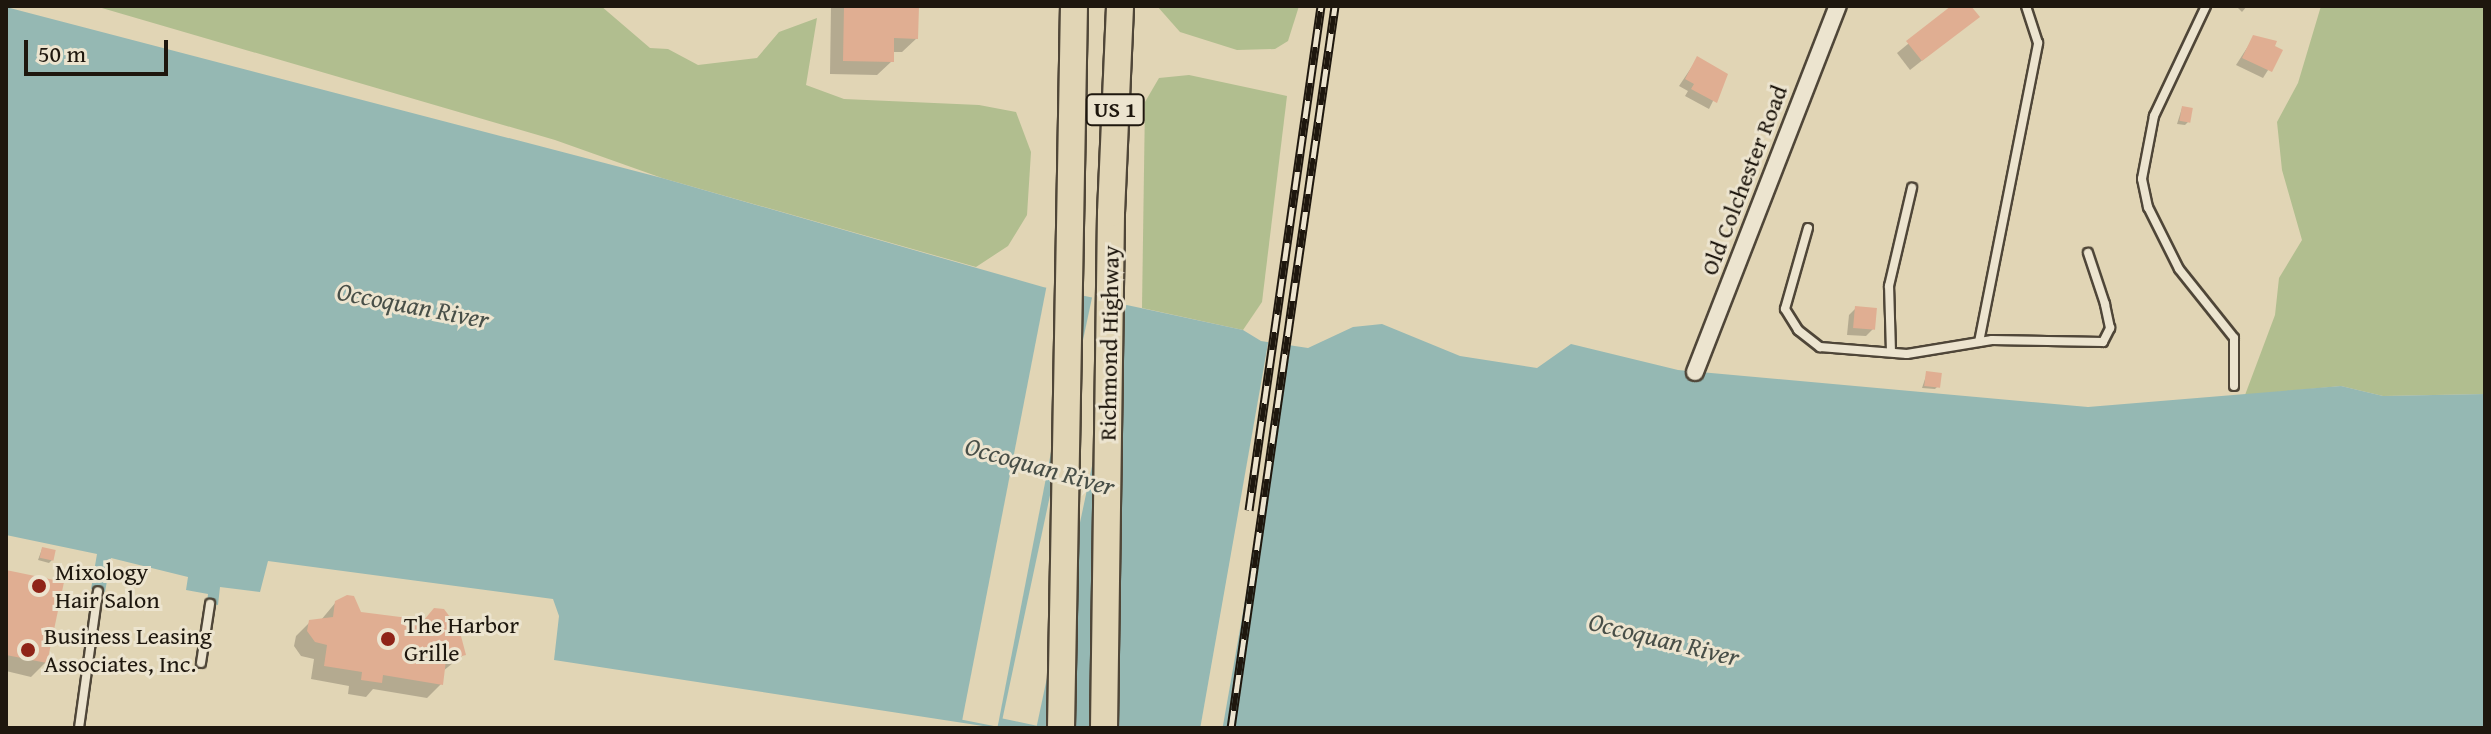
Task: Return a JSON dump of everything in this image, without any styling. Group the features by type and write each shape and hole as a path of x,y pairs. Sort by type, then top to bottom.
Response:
{"main road":[{"name":"Richmond Highway","path":"1061,728 1074,6"},
{"name":"Richmond Highway","path":"1104,728 1111,213 1120,6"}],"street":[{"name":"Old Colchester Road","path":"1695,372 1838,6"}],"lane":[{"path":"1979,342 2038,43 2026,6"},
{"path":"2206,6 2154,116 2142,179 2148,207 2179,269 2234,338 2234,386"},
{"path":"1891,352 1889,286 1912,188"},
{"path":"1808,228 1785,309 1798,330 1820,347 1891,352 1979,342 2103,342 2110,328 2088,253"},
{"path":"79,728 98,591"},
{"path":"201,663 210,604"}],"green space":[{"path":"95,6 601,6 650,48 668,49 698,65 757,58 779,32 817,18 806,85 844,99 979,105 1016,112 1031,152 1027,215 1008,246 976,267 662,178 555,140"},
{"path":"1157,6 1299,6 1288,41 1275,49 1237,50 1180,32"},
{"path":"2321,6 2485,6 2485,394 2383,396 2341,386 2245,395 2275,315 2279,278 2302,240 2282,170 2277,122 2298,83"},
{"path":"1189,75 1287,96 1262,302 1243,330 1142,308 1145,102 1159,78"}],"water":[{"name":"Occoquan River","path":"6,7 662,178 1043,287 1243,330 1261,341 1308,348 1353,327 1382,324 1460,356 1537,368 1571,344 1678,370 2088,407 2341,386 2383,396 2485,394 2485,728 996,728 554,660 559,616 553,599 268,561 260,592 220,587 218,605 207,603 208,594 186,590 188,577 111,558 105,592 91,589 97,554 6,535"}],"pier":[{"path":"1047,284 1082,291 998,727 962,720"},
{"path":"1093,293 1127,300 1037,726 1003,718"},
{"path":"1269,338 1291,342 1223,728 1201,726"}],"building":[{"path":"844,6 919,6 918,39 894,38 894,62 843,61"},
{"path":"1951,6 1971,6 1980,17 1922,61 1906,41"},
{"path":"2253,35 2277,41 2275,46 2283,50 2272,72 2242,58"},
{"path":"1697,56 1728,74 1717,103 1691,89 1694,84 1685,79"},
{"path":"2182,106 2193,108 2190,123 2179,121"},
{"path":"1855,306 1877,308 1875,330 1853,328"},
{"path":"1926,371 1942,373 1940,388 1924,386"},
{"path":"42,547 56,550 53,561 40,558"},
{"path":"6,570 64,582 47,663 6,655"},
{"name":"The Harbor Grille","path":"347,595 354,596 361,612 424,620 434,608 444,609 450,617 448,634 461,636 466,655 446,660 443,685 383,675 382,683 361,680 362,672 324,666 327,645 315,642 307,631 309,620 333,617 335,601"}],"railway":[{"path":"1249,510 1321,6"},
{"path":"1231,728 1335,6"}],"place":[{"name":"Mixology Hair Salon","path":"39,586"},
{"name":"The Harbor Grille","path":"388,639"},
{"name":"Business Leasing Associates, Inc.","path":"28,650"}]}
